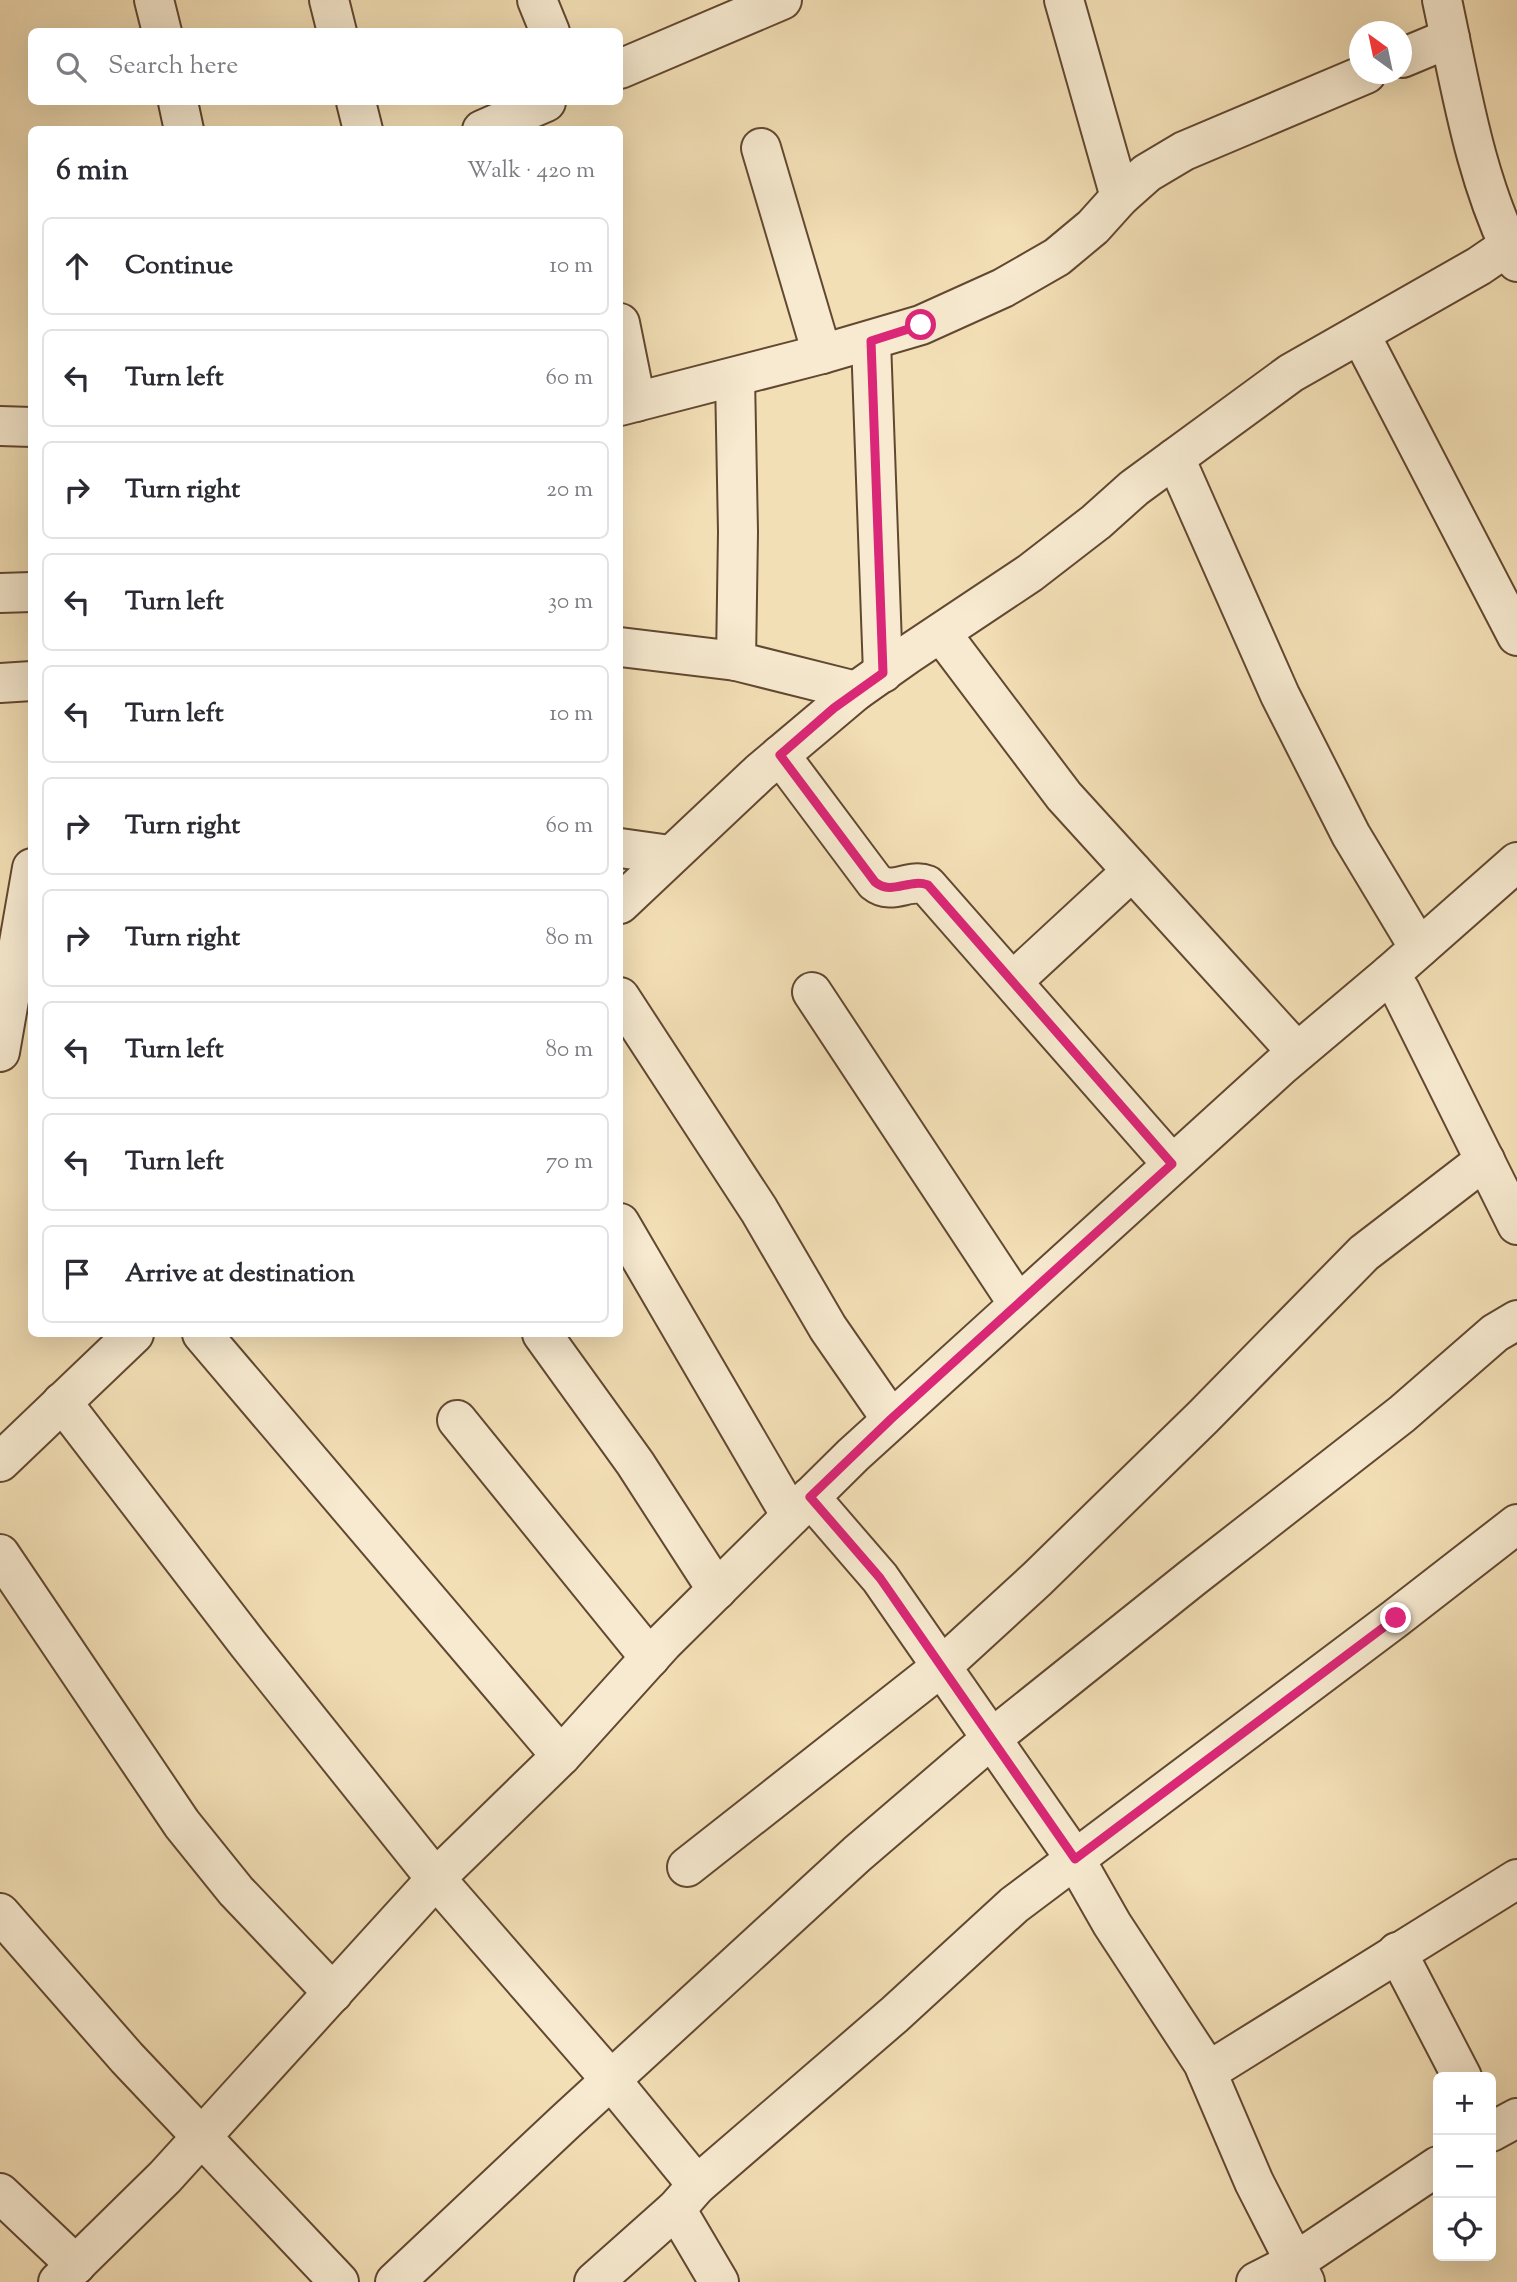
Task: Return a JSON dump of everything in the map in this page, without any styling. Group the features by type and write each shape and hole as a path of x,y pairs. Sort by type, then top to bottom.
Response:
{"street":[{"path":"154,0 161,28"},
{"path":"329,0 336,28"},
{"path":"537,0 548,28"},
{"path":"1064,0 1120,197"},
{"path":"623,901 780,755 869,682 1030,573 1096,522 1134,488 1291,373 1479,266 1514,249 1490,202 1442,0"},
{"path":"623,68 769,2"},
{"path":"1412,54 1450,38"},
{"path":"623,353 628,404 871,341 933,320 1003,288 1057,257 1093,227 1120,197 1147,173 1184,151 1349,81"},
{"path":"179,105 183,126"},
{"path":"357,105 362,126"},
{"path":"491,126 539,105"},
{"path":"761,148 822,354"},
{"path":"1360,334 1517,636"},
{"path":"869,682 871,341"},
{"path":"735,377 738,532 736,661"},
{"path":"0,426 28,427"},
{"path":"1175,458 1280,695 1351,835 1419,948"},
{"path":"0,593 28,592"},
{"path":"941,633 1064,796 1297,1052"},
{"path":"623,647 736,661 869,682"},
{"path":"0,683 28,681"},
{"path":"780,755 875,882 890,888 920,882 928,885 1172,1164"},
{"path":"623,848 670,855"},
{"path":"0,2193 67,2273 165,2177 436,1879 561,1756 650,1658 800,1507 891,1419 1172,1164 1517,862"},
{"path":"1013,981 1132,871"},
{"path":"13,1036 28,903"},
{"path":"1390,974 1485,1160 1514,1209"},
{"path":"811,992 1018,1304"},
{"path":"623,1002 759,1210 828,1328 891,1419"},
{"path":"687,1867 941,1667 1038,1579 1203,1417 1364,1253 1485,1160"},
{"path":"623,1228 800,1507 880,1578 1075,1859 1112,1924 1207,2072 1254,2182 1300,2272"},
{"path":"395,2282 856,1854 991,1740 1402,1414 1495,1333 1517,1320"},
{"path":"0,1461 131,1337"},
{"path":"205,1337 561,1756"},
{"path":"544,1337 635,1463 716,1590"},
{"path":"62,1402 256,1653 436,1879 611,2080 687,2197 719,2282"},
{"path":"457,1420 650,1658"},
{"path":"594,2282 1014,1905 1517,1524"},
{"path":"0,1554 182,1824 236,1891 333,1993"},
{"path":"1207,2072 1517,1879"},
{"path":"0,1913 127,2058 340,2282"},
{"path":"1397,1952 1459,2072"},
{"path":"1496,2129 1517,2118"},
{"path":"1256,2282 1300,2272 1433,2170"}],"route":[{"path":"921,325 871,341 883,673 834,708 780,755 875,882 890,888 920,882 928,885 1172,1164 891,1419 810,1497 880,1578 1075,1859 1396,1618"}]}
